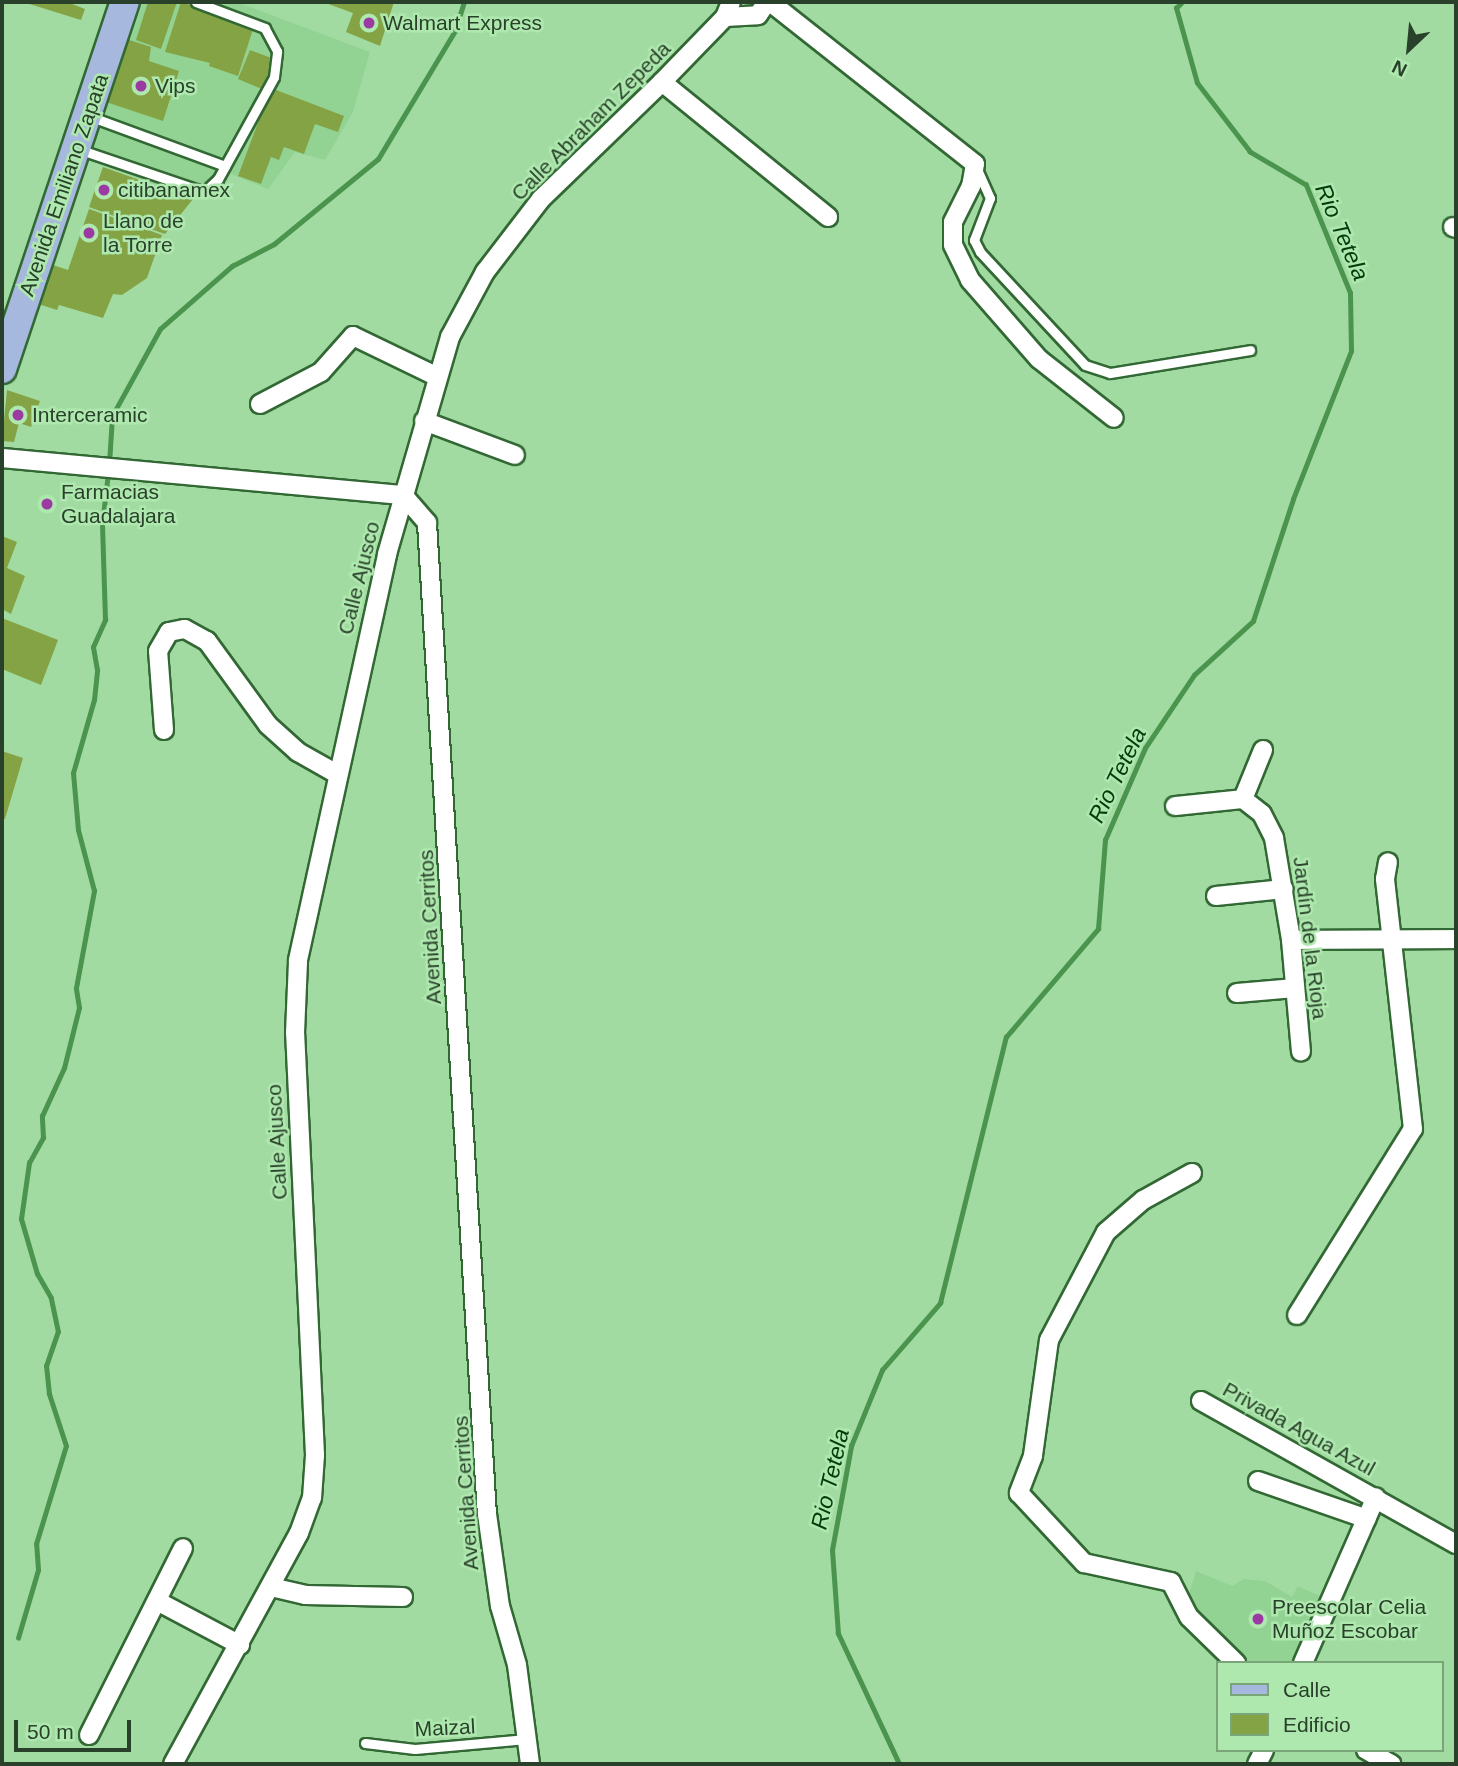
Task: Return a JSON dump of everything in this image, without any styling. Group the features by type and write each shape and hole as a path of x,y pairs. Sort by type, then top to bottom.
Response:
{"main road":[{"name":"Avenida Emiliano Zapata","path":"2,313 106,2"},
{"name":"Avenida Emiliano Zapata","path":"2,369 125,2"}],"street":[{"name":"Calle Abraham Zepeda","path":"403,495 450,337 485,272 541,198 662,82 728,9 758,15 768,2"},
{"path":"768,2 975,164 971,186 953,222 953,246 971,280 1039,359 1114,418"},
{"path":"662,82 828,217"},
{"path":"260,404 321,372 353,336 438,377"},
{"path":"424,421 516,455"},
{"path":"2,458 68,467 403,495"},
{"name":"Calle Ajusco","path":"173,1764 271,1587 312,1498 315,1455 295,1002 298,960 337,774 403,495"},
{"name":"Avenida Cerritos","path":"403,495 421,513 431,536 487,1514 530,1764"},
{"path":"164,730 158,651 169,632 185,629 206,641 268,725 298,752 337,774"},
{"path":"1175,806 1243,799 1263,750"},
{"name":"Jardín de la Rioja","path":"1243,799 1262,814 1274,838 1291,940 1301,1052"},
{"path":"1297,1315 1413,1129 1385,879 1388,862"},
{"path":"1216,896 1284,889"},
{"path":"1291,940 1391,942 1456,939"},
{"path":"1237,993 1295,988"},
{"path":"1192,1172 1119,1218 1100,1244 1049,1340 1044,1398 1033,1456 1019,1493 1062,1544 1084,1563 1171,1583 1189,1617 1234,1661"},
{"name":"Privada Agua Azul","path":"1201,1402 1376,1497 1456,1544"},
{"path":"1258,1481 1367,1519"},
{"path":"1304,1661 1376,1497"},
{"path":"89,1735 183,1548"},
{"path":"271,1587 305,1595 403,1597"},
{"path":"157,1601 240,1646"},
{"path":"1370,1752 1391,1764"}],"lane":[{"path":"76,148 204,192 225,166 274,77 277,51 265,28 196,2"},
{"path":"87,115 225,166"},
{"path":"975,164 990,198 974,240 979,252 1085,365 1110,373 1250,350"},
{"name":"Maizal","path":"365,1743 415,1749 527,1739"}],"shaded area":[{"path":"143,2 237,2 370,52 353,112 325,160 295,152 268,189 231,174 193,199 87,159"},
{"name":"Preescolar Celia Muñoz Escobar","path":"1196,1571 1232,1586 1244,1579 1265,1581 1292,1597 1298,1586 1335,1603 1306,1661 1241,1661 1184,1610"}],"building":[{"path":"23,2 67,2 85,9 81,20"},
{"path":"148,2 177,2 161,49 136,40"},
{"path":"181,2 254,26 238,76 209,66 210,63 165,52"},
{"name":"Walmart Express","path":"323,2 394,2 380,46 346,32 353,13"},
{"name":"Vips","path":"123,38 151,47 149,61 179,71 163,121 103,101"},
{"path":"250,50 274,59 262,89 238,79"},
{"path":"271,88 344,116 338,132 315,124 304,154 284,147 279,160 271,157 261,184 238,176"},
{"path":"103,167 193,199 165,234 89,207"},
{"path":"89,209 162,235 147,278 122,295 113,294 103,318 59,305 57,310 35,303 47,263 68,270"},
{"name":"Interceramic","path":"7,390 40,401 31,427 19,423 14,442 2,441"},
{"path":"2,536 17,542 7,568 25,576 11,614 2,609"},
{"path":"2,618 58,640 41,685 2,669"},
{"path":"2,751 23,758 5,819 2,818"}],"waterway":[{"path":"109,464 112,416 160,329 232,266 274,244 378,159 455,31 464,2"},
{"name":"Rio Tetela","path":"899,1764 838,1634 832,1550 851,1446 882,1370 940,1303 1006,1037 1098,929 1105,840 1145,748 1194,675 1253,621 1293,499 1351,351 1350,293 1306,185 1250,152 1197,83 1176,8 1182,2"},
{"path":"18,1638 38,1570 36,1544 66,1446 49,1394 46,1366 58,1332 51,1298 37,1274 21,1219 29,1163 43,1138 42,1116 64,1068 79,1008 76,988 94,891 78,830 73,773 94,700 97,670 93,647 105,620 102,524 108,473"}],"place":[{"name":"Walmart Express","path":"369,23"},
{"name":"Vips","path":"141,86"},
{"name":"citibanamex","path":"104,190"},
{"name":"Llano de la Torre","path":"89,233"},
{"name":"Interceramic","path":"18,415"},
{"name":"Farmacias Guadalajara","path":"47,504"},
{"name":"Preescolar Celia Muñoz Escobar","path":"1258,1619"}]}
